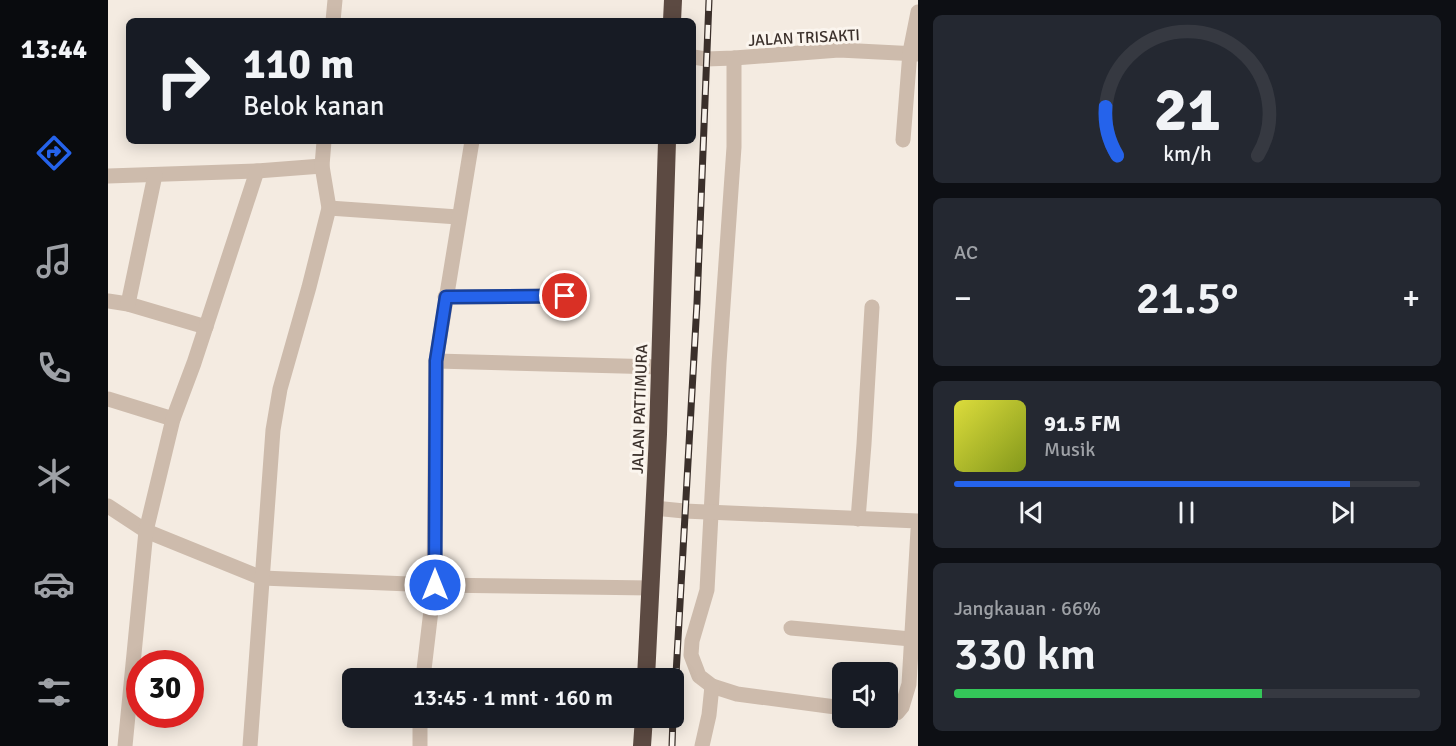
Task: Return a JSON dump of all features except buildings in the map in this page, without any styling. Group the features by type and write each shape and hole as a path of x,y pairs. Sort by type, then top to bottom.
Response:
{"highway":[{"path":"672,18 673,0"},
{"name":"JALAN PATTIMURA","path":"647,668 658,434 667,144"},
{"path":"642,746 643,728"}],"street":[{"path":"333,18 335,0"},
{"path":"903,140 918,12"},
{"name":"JALAN TRISAKTI","path":"696,57 734,58 839,50 914,53"},
{"path":"734,58 734,147 719,363 707,590 692,641 690,656 699,676 712,686 737,694 832,707"},
{"path":"250,746 273,430 280,389 329,208 322,166 324,144"},
{"path":"424,668 435,585 436,361 471,144"},
{"path":"108,176 257,171 322,166"},
{"path":"125,746 146,531 173,419 257,171"},
{"path":"128,304 155,175"},
{"path":"329,208 458,217"},
{"path":"446,297 565,296"},
{"path":"108,301 128,304 206,327"},
{"path":"858,519 872,308"},
{"path":"436,361 659,367"},
{"path":"108,399 173,419"},
{"path":"108,506 146,531 262,578 435,585 651,588"},
{"path":"654,508 918,521"},
{"path":"898,711 909,684 918,530"},
{"path":"791,628 911,639"},
{"path":"702,746 709,715 712,686"},
{"path":"420,728 420,746"}],"railway":[{"path":"676,668 697,303 709,0"},
{"path":"672,746 673,728"}],"route":[{"path":"435,585 436,361 446,297 565,296"}]}
